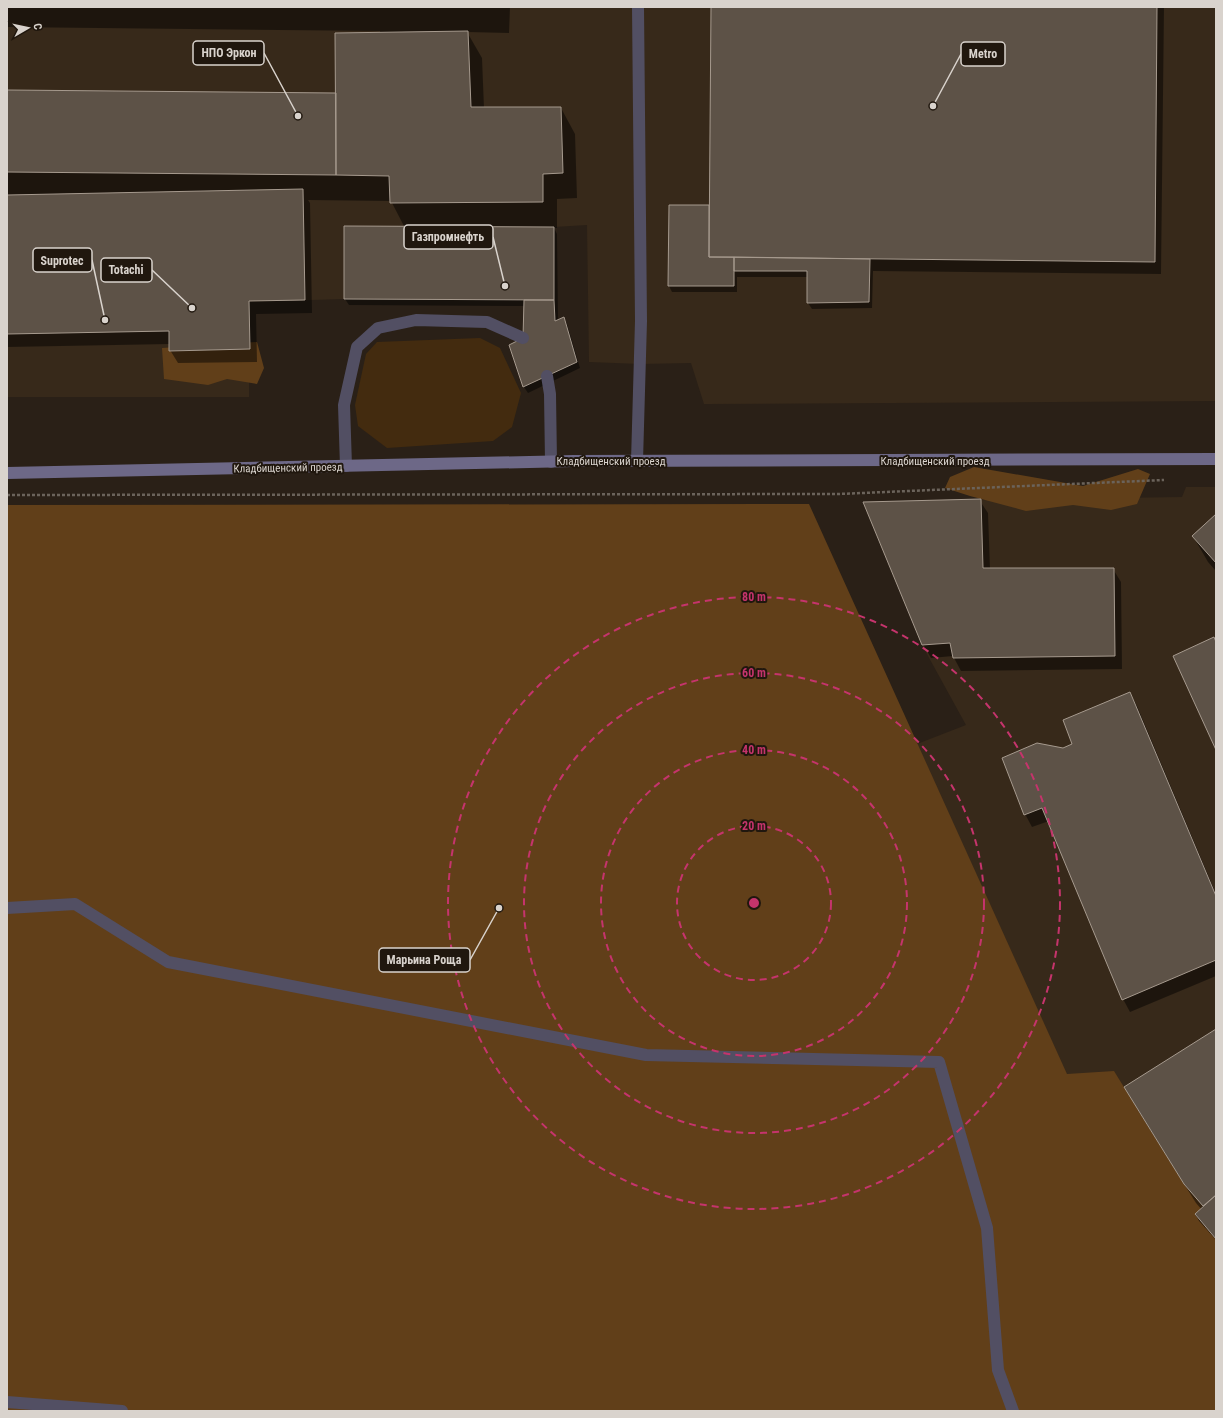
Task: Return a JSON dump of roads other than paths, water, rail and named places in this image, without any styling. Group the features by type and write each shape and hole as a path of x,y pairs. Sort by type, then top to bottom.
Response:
{"street":[{"name":"Кладбищенский проезд","path":"7,473 637,461 1216,459"}],"lane":[{"path":"637,461 641,328 638,7"},
{"path":"346,466 344,404 357,347 378,328 416,320 487,322 523,338"},
{"path":"547,376 550,394 551,462"},
{"path":"7,908 75,904 168,962 646,1055 939,1062 987,1228 998,1370 1013,1411"},
{"path":"7,1402 122,1411"}],"place":[{"name":"Metro","path":"933,106"},
{"name":"НПО Эркон","path":"298,116"},
{"name":"Газпромнефть","path":"505,286"},
{"name":"Totachi","path":"192,308"},
{"name":"Suprotec","path":"105,320"},
{"name":"Марьина Роща","path":"499,908"}]}
